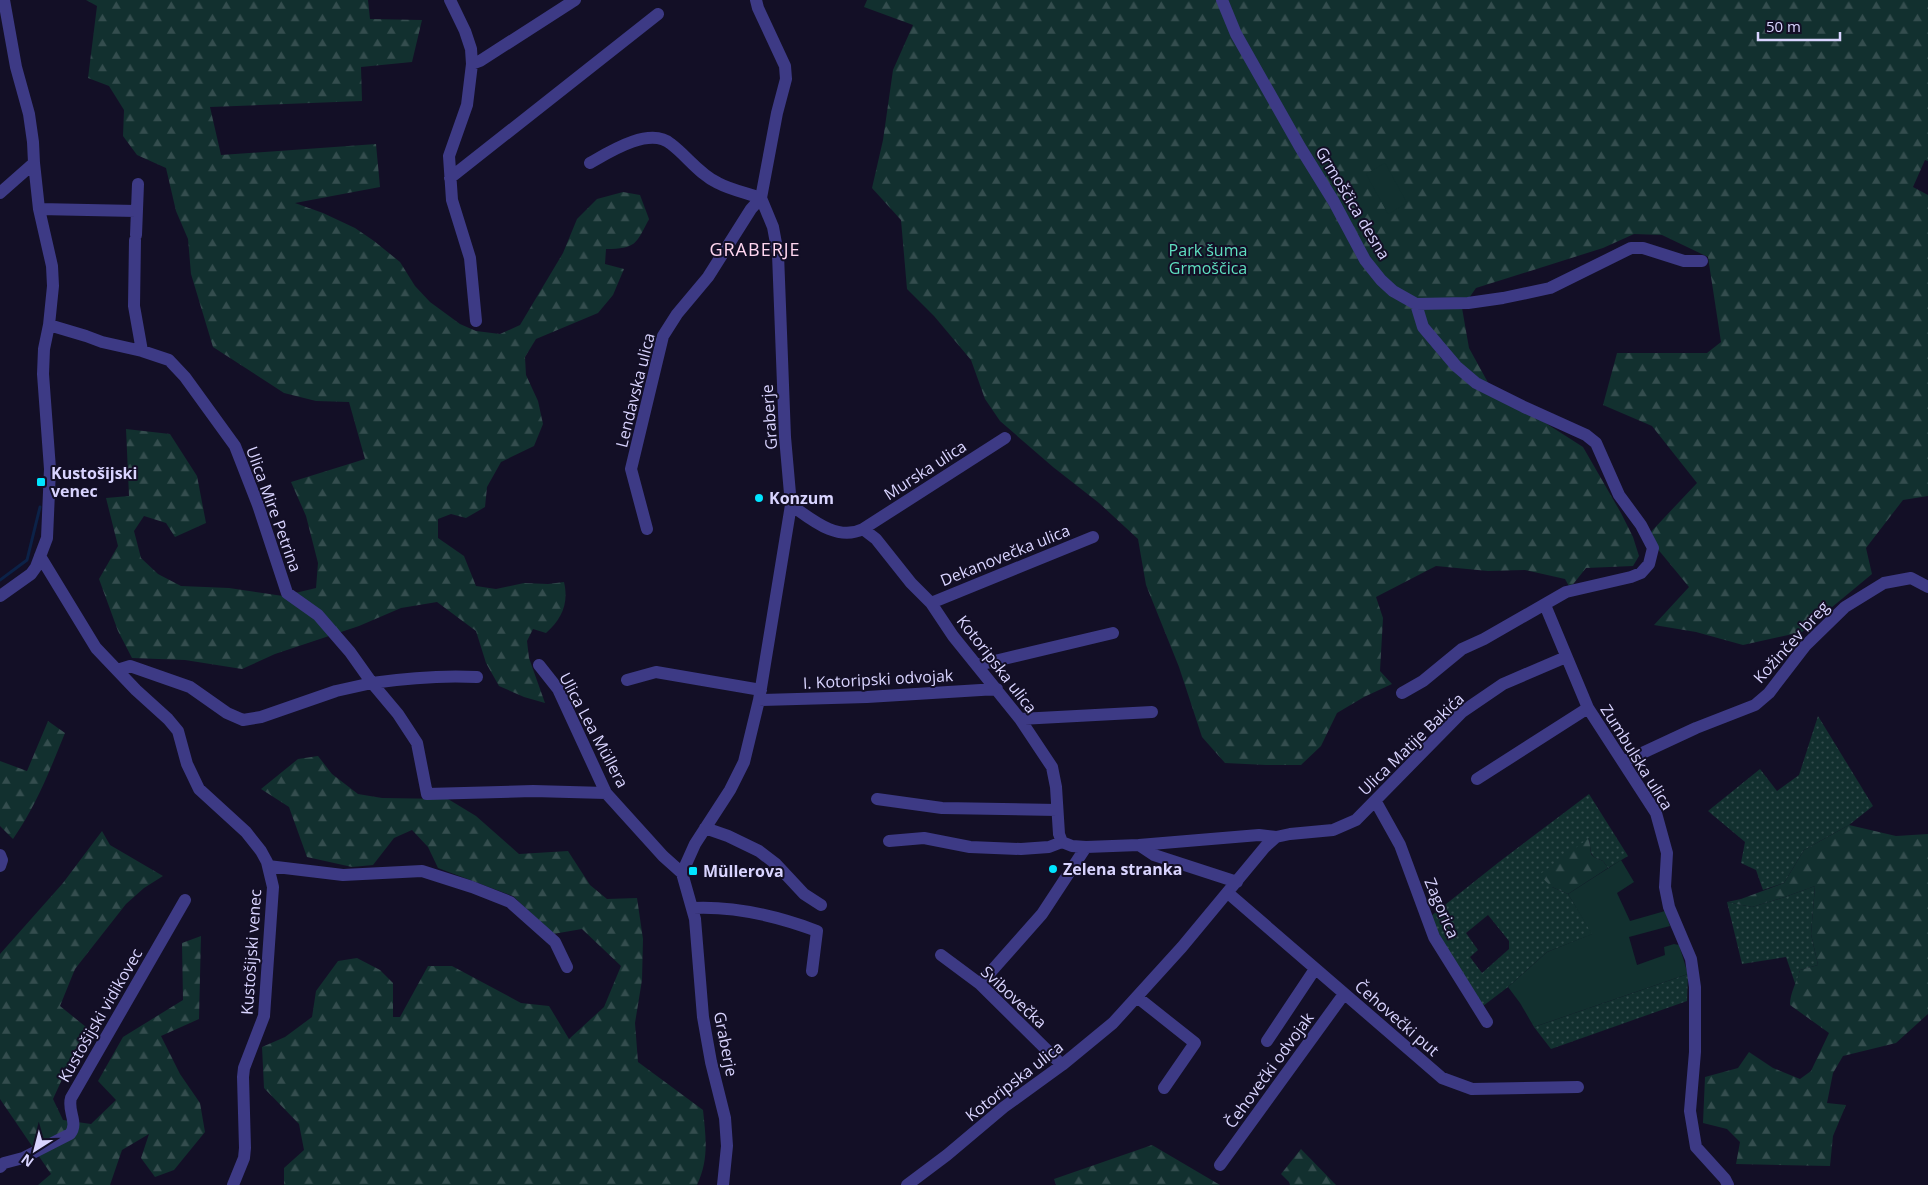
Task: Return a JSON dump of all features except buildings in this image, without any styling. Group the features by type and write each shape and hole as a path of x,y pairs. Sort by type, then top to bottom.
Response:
{"street":[{"path":"0,596 31,574 47,538 50,470 43,374 44,349 49,325 53,286 52,266 39,209 33,142 16,67 4,0"},
{"path":"450,0 465,31 471,49 472,64 467,104 449,156 452,200 470,258 476,321"},
{"path":"472,64 575,0"},
{"name":"Graberje","path":"723,1185 727,1154 725,1118 711,1062 703,1017 699,946 693,908 682,873 695,844 730,790 744,762 760,695 791,505 785,437 778,254 772,227 762,198 777,113 786,79 785,66 756,0"},
{"name":"Grmoščica desna","path":"1222,0 1236,34 1334,202 1364,260 1393,291 1416,304"},
{"path":"450,178 658,14"},
{"path":"590,163 617,148 648,137 669,142 701,172 718,183 762,198"},
{"path":"0,193 34,163"},
{"path":"138,184 134,306 142,351"},
{"name":"Lendavska ulica","path":"647,529 631,470 663,336 677,314 708,277 751,209 762,198"},
{"path":"39,209 136,211"},
{"path":"1402,693 1423,681 1462,649 1484,639 1566,592 1641,573 1649,564 1652,548 1641,525 1619,495 1596,443 1586,434 1476,383 1456,366 1423,327 1416,304 1468,303 1550,288 1630,248 1644,248 1684,261 1702,261"},
{"name":"Ulica Mire Petrina","path":"49,325 169,360 185,377 235,446 261,514 287,593 318,615 350,652 372,683 398,714 417,743 427,794 533,791 606,793"},
{"name":"Murska ulica","path":"863,529 1005,438"},
{"path":"791,505 819,524 839,533 856,533 863,529"},
{"name":"Kotoripska ulica","path":"863,529 876,539 911,583 931,603 953,636 1020,719 1052,766 1056,787 1059,834 1062,842"},
{"name":"Dekanovečka ulica","path":"931,603 1092,537"},
{"name":"Kustošijski venec","path":"40,556 96,648 116,670 160,710 178,731 187,764 199,789 246,832 261,851 268,866 273,887 264,1016 243,1077 245,1148 244,1158 233,1185"},
{"name":"Kožinčev breg","path":"1623,762 1696,728 1755,705 1769,693 1806,646 1845,607 1884,582 1911,578 1928,587"},
{"name":"Zumbulska ulica","path":"1545,605 1588,708 1656,813 1667,853 1665,887 1668,907 1691,959 1695,987 1695,1052 1690,1111 1696,1147 1725,1178 1728,1185"},
{"path":"978,665 1113,633"},
{"name":"Ulica Matije Bakića","path":"1276,838 1290,834 1333,830 1356,820 1376,802 1462,712 1503,684 1566,657"},
{"name":"Ulica Lea Müllera","path":"539,665 558,690 606,793 663,856 682,873"},
{"path":"116,670 130,666 190,687 227,713 243,720 261,717 336,691 372,683 410,677 453,675 477,677"},
{"name":"I. Kotoripski odvojak","path":"627,680 656,672 760,695 867,697 997,689"},
{"path":"1478,779 1588,708"},
{"path":"1020,719 1152,712"},
{"path":"877,799 942,808 1057,810"},
{"name":"Zagorica","path":"1376,802 1400,845 1434,937 1487,1022"},
{"path":"705,828 728,836 758,851 776,864 804,894 821,905"},
{"path":"889,841 924,838 970,847 1021,849 1049,847 1062,842 1072,846 1086,847 1139,845 1259,835 1276,838"},
{"name":"Kotoripska ulica","path":"907,1185 1113,1023 1228,893 1265,847 1276,838"},
{"path":"1139,845 1154,854 1237,882"},
{"path":"980,984 1042,914 1086,847"},
{"path":"0,854 2,860 0,866"},
{"name":"Kustošijski venec","path":"268,866 343,875 422,871 472,887 510,902 555,942 568,967"},
{"name":"Čehovečki put","path":"1228,893 1442,1078 1472,1089 1578,1087"},
{"name":"Kustošijski vidikovec","path":"1,1163 23,1158 70,1134 73,1130 74,1124 70,1109 71,1098 185,900"},
{"path":"693,908 727,907 761,913 817,931 812,970"},
{"name":"Svibovečka","path":"941,955 980,984 1062,1065"},
{"path":"1267,1041 1316,969"},
{"name":"Čehovečki odvojak","path":"1220,1165 1344,994"},
{"path":"1137,997 1195,1043 1164,1088"}],"green space":[{"path":"86,0 368,0 370,19 422,20 412,62 361,67 362,101 210,107 221,155 376,144 380,187 295,203 323,213 355,228 374,241 400,262 415,286 430,302 460,324 476,331 500,334 520,325 563,253 577,219 597,199 623,192 640,195 649,219 638,239 624,248 606,249 605,264 624,269 613,295 598,313 536,339 525,357 526,375 538,401 543,424 534,446 501,462 487,487 485,507 466,518 451,514 438,519 438,538 464,556 476,586 496,589 524,583 548,584 564,582 566,597 560,616 546,633 533,629 527,641 529,658 545,703 524,697 499,686 486,663 476,631 437,602 401,608 359,626 275,654 242,669 185,660 132,658 118,631 99,579 118,546 106,498 129,496 126,429 170,434 197,476 206,523 175,537 166,523 144,516 134,531 141,558 158,574 181,586 229,588 283,596 316,588 318,563 306,516 291,482 365,459 349,402 316,401 284,393 213,347 191,274 188,239 176,211 166,168 137,155 123,136 124,110 109,86 88,78 97,6"},
{"name":"Park šuma Grmoščica","path":"867,0 1928,0 1928,161 1925,160 1913,187 1928,195 1928,496 1903,500 1866,548 1872,574 1802,632 1743,645 1696,632 1654,625 1689,587 1647,536 1697,483 1652,426 1603,405 1617,353 1707,353 1721,342 1708,257 1662,235 1634,234 1603,248 1476,288 1462,308 1469,348 1491,388 1583,447 1621,513 1633,537 1639,556 1633,566 1586,568 1570,588 1565,579 1525,570 1488,571 1436,566 1376,597 1383,618 1380,671 1392,684 1364,697 1337,713 1321,746 1301,765 1225,763 1202,737 1179,667 1146,585 1138,539 1099,503 1053,467 1000,421 985,399 971,360 934,316 907,289 901,220 872,188 883,140 893,70 913,25 864,7"},
{"path":"1385,163 1407,203 1388,214 1366,174"},
{"path":"1818,716 1873,806 1849,825 1804,850 1784,883 1763,890 1756,870 1741,863 1745,842 1708,811 1760,769 1777,791 1799,775"},
{"path":"48,721 65,733 36,801 13,839 0,826 0,761 27,771"},
{"path":"318,756 332,774 358,794 382,798 448,799 476,816 519,854 568,851 590,885 607,899 637,898 643,939 642,980 635,1023 638,1062 703,1110 706,1139 705,1157 697,1185 284,1185 284,1168 304,1150 299,1124 264,1088 262,1047 285,1037 312,1017 316,991 338,961 357,958 380,970 393,983 393,1017 400,1017 428,966 452,966 521,1003 549,1006 569,1039 604,1007 621,966 582,929 553,934 513,896 438,868 428,847 412,830 394,838 373,865 352,867 307,857 289,807 261,789 298,759"},
{"path":"1589,794 1628,856 1608,868 1603,861 1594,857 1591,853 1589,838 1552,887 1568,894 1593,934 1547,952 1508,987 1483,1006 1445,949 1431,916","holes":["1488,915 1509,941 1509,949 1482,973 1470,957 1478,950 1466,933"]},
{"path":"1849,825 1896,836 1928,834 1928,1014 1896,1043 1843,1056 1833,1073 1827,1103 1846,1105 1833,1136 1830,1166 1736,1164 1740,1142 1727,1129 1703,1123 1705,1077 1738,1068 1749,1052 1773,1068 1800,1079 1811,1071 1829,1033 1790,1005 1792,991 1800,970 1818,965 1811,934 1815,886 1752,907 1727,902 1741,899 1784,883 1804,850"},
{"path":"102,831 110,845 163,876 144,888 126,904 75,969 60,1006 86,1027 53,1099 63,1120 91,1124 116,1100 98,1081 123,1037 183,1000 182,943 201,936 199,1019 161,1036 180,1074 200,1103 205,1132 174,1170 155,1177 141,1158 149,1134 122,1150 110,1185 38,1185 51,1174 0,1099 0,954 63,883"},
{"path":"1589,838 1591,854 1603,861 1608,868 1568,894 1552,887 1539,875"},
{"path":"1621,860 1634,882 1617,893 1630,921 1665,911 1670,926 1629,937 1637,965 1665,955 1664,947 1674,944 1679,945 1688,974 1534,1027 1508,987 1547,952 1592,934 1568,894"},
{"path":"1815,886 1811,934 1818,965 1800,970 1796,986 1786,957 1742,964 1727,902 1752,907"},
{"path":"1688,974 1687,1001 1551,1049 1534,1027"},
{"path":"1152,1145 1220,1185 1056,1185 1054,1179"},
{"path":"1301,1149 1336,1185 1290,1185 1281,1174"}],"waterway":[{"path":"0,580 27,560 40,507"}],"place":[{"name":"Kustošijski venec","path":"41,482"},
{"name":"Konzum","path":"759,498"},
{"name":"Zelena stranka","path":"1053,869"},
{"name":"Müllerova","path":"693,871"}],"district":[{"name":"GRABERJE","path":"755,249"}]}
